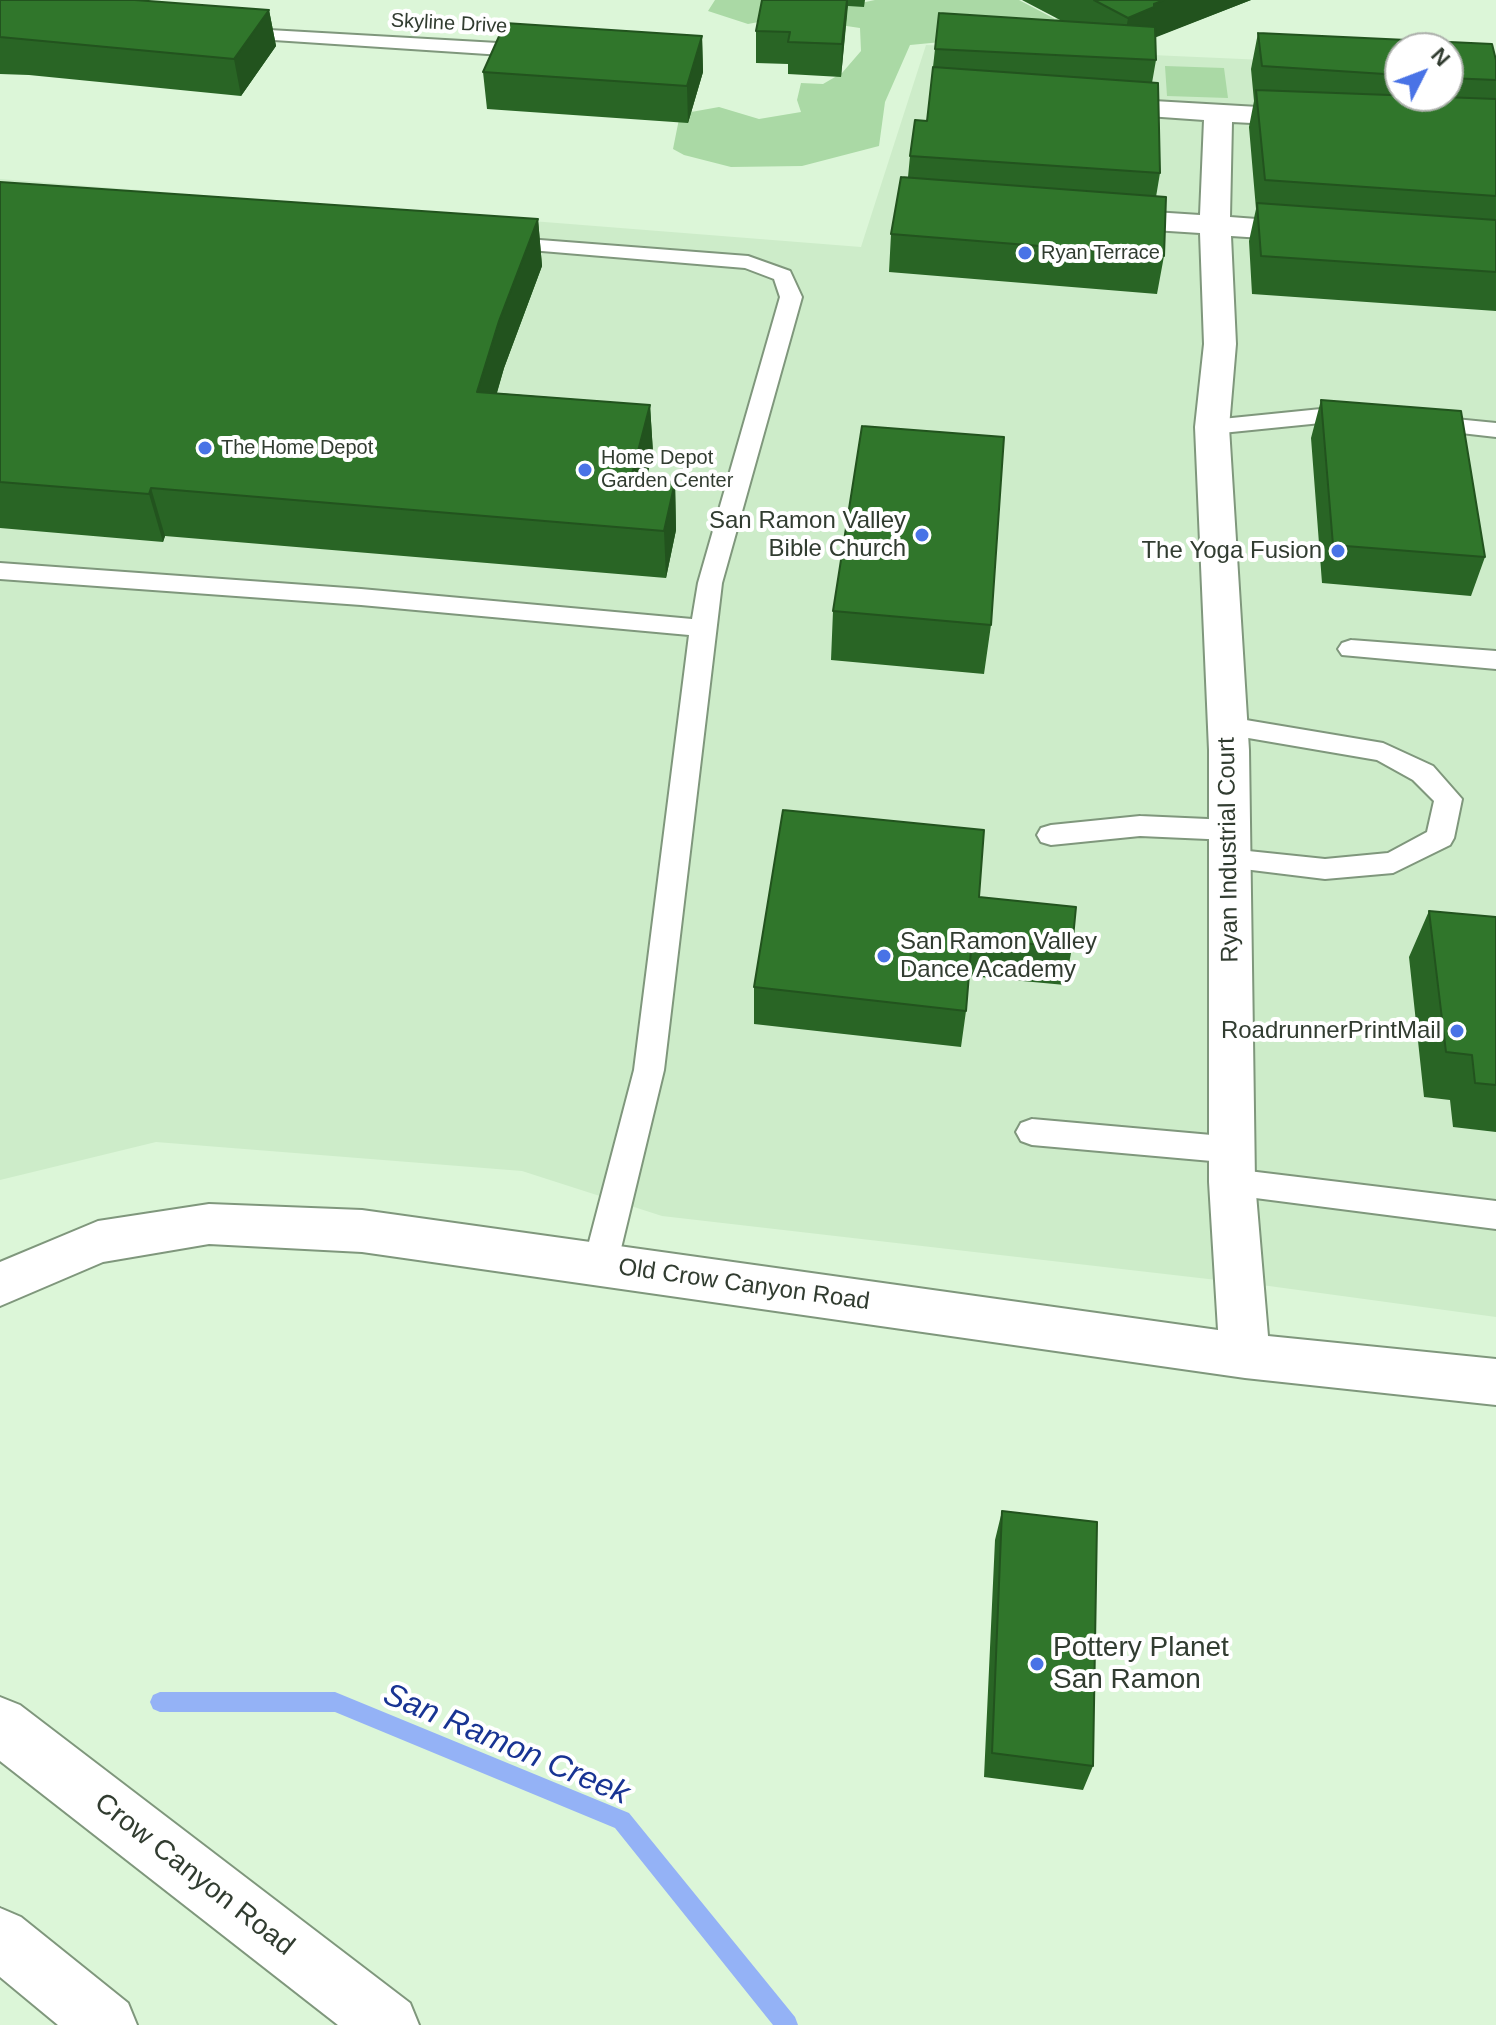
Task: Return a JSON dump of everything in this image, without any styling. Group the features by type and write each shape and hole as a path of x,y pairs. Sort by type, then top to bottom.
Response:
{"street":[{"path":"1080,105 1344,120"},
{"path":"1215,225 1218,114"},
{"path":"1078,216 1340,235"},
{"name":"Ryan Industrial Court","path":"1215,225 1220,344 1212,427 1228,726 1233,1166 1245,1356"},
{"name":"Old Crow Canyon Road","path":"0,1285 98,1242 209,1224 362,1231 1245,1356 1496,1382"},
{"name":"Crow Canyon Road","path":"0,1725 388,2025"},
{"path":"0,1938 106,2025"}],"lane":[{"name":"Skyline Drive","path":"219,32 547,52"},
{"path":"475,241 748,262 783,275 791,297 710,583 649,1070 600,1265"},
{"path":"1212,427 1331,415 1376,419"},
{"path":"1406,422 1496,430"},
{"path":"0,571 361,597 703,628"},
{"path":"1351,649 1496,660"},
{"path":"1051,835 1106,827 1140,826 1325,869 1393,863 1440,838 1448,799 1423,773 1383,752 1228,726"},
{"path":"1032,1132 1496,1215"}],"shaded area":[{"path":"715,0 765,0 837,8 875,0 1019,0 1055,19 1113,3 1150,22 910,45 885,102 879,146 802,166 731,167 684,155 673,149 680,114 719,107 759,119 801,112 797,100 801,83 823,84 842,73 861,51 860,28 785,17 748,24 708,11"},
{"path":"926,45 1384,65 1384,112 1464,112 1464,88 1496,71 1496,1317 1269,1286 662,1216 522,1171 156,1142 0,1180 0,179 861,247"},
{"path":"1165,66 1224,68 1228,98 1167,96"}],"building":[{"path":"0,0 135,0 269,10 234,59 0,37"},
{"path":"762,0 847,0 842,44 788,42 790,32 756,31"},
{"path":"1094,0 1164,0 1128,18"},
{"path":"939,13 1155,27 1156,60 935,49"},
{"path":"505,23 702,36 687,86 483,72"},
{"path":"1258,33 1384,39 1384,74 1262,66"},
{"path":"1464,43 1492,44 1496,80 1464,79"},
{"path":"933,67 1158,83 1160,173 910,156 915,120 927,121"},
{"path":"1256,90 1384,95 1384,112 1464,112 1464,98 1496,99 1496,196 1265,180"},
{"path":"901,177 1166,197 1164,256 891,234"},
{"name":"The Home Depot","path":"0,182 538,219 499,321 477,392 650,405 631,478 675,482 664,531 151,488 149,494 0,482"},
{"path":"1257,203 1496,220 1496,272 1261,256"},
{"path":"1321,400 1461,411 1485,557 1333,545"},
{"name":"San Ramon Valley Bible Church","path":"862,426 1004,437 991,625 833,611"},
{"name":"San Ramon Valley Dance Academy","path":"783,810 984,830 979,897 1076,907 1072,948 972,938 966,1011 754,987"},
{"path":"1429,911 1496,917 1496,1085 1475,1083 1472,1055 1446,1052"},
{"name":"Pottery Planet San Ramon","path":"1002,1511 1097,1522 1093,1766 992,1753"}],"waterway":[{"name":"San Ramon Creek","path":"160,1702 335,1702 622,1820 787,2025"}],"place":[{"name":"Ryan Terrace","path":"1025,253"},
{"name":"The Home Depot","path":"205,448"},
{"name":"Home Depot Garden Center","path":"585,470"},
{"name":"San Ramon Valley Bible Church","path":"922,535"},
{"name":"The Yoga Fusion","path":"1338,551"},
{"name":"San Ramon Valley Dance Academy","path":"884,956"},
{"name":"RoadrunnerPrintMail","path":"1457,1031"},
{"name":"Pottery Planet San Ramon","path":"1037,1664"}]}
